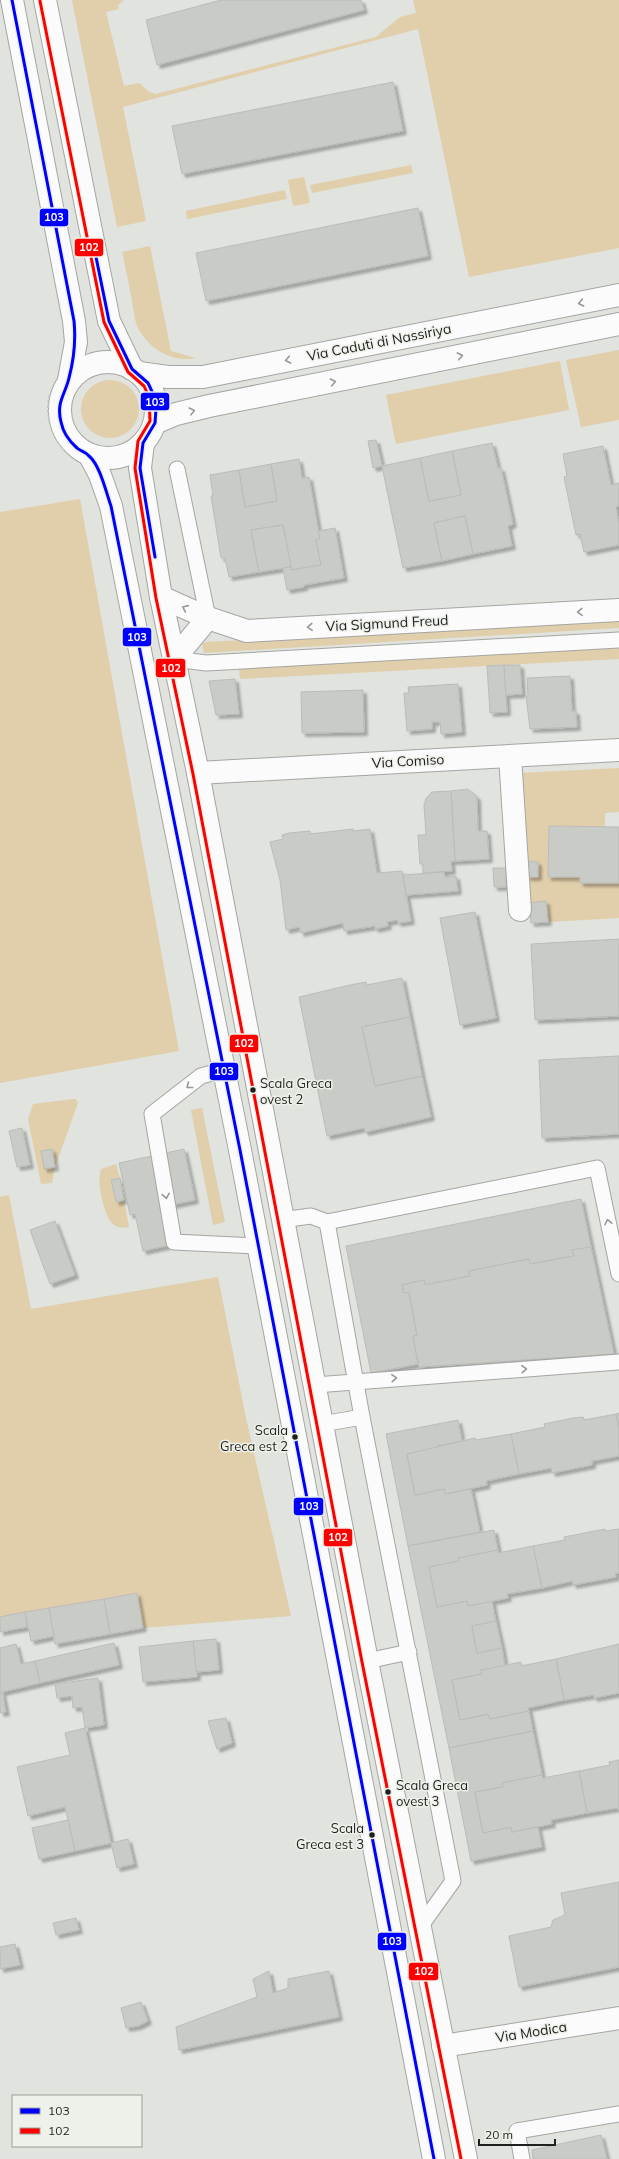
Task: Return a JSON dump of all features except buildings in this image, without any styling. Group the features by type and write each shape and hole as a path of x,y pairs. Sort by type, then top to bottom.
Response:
{"main road":[{"path":"12,0 74,321 76,342 69,380 62,394 59,408 61,423 67,437 77,448 90,456 118,458 132,452 144,443"},
{"path":"45,0 109,321 136,371 148,383 154,396 156,409 155,423 144,443 140,468 161,597 198,773 281,1220 315,1385 367,1661 466,2159"},
{"name":"Via Caduti di Nassiriya","path":"136,371 168,377 203,377 619,295"},
{"name":"Via Caduti di Nassiriya","path":"155,423 176,414 209,406 619,324"},
{"path":"69,380 82,369 99,363 116,363 136,371"},
{"path":"90,456 100,474 111,506 258,1246 434,2159"},
{"name":"Via Sigmund Freud","path":"161,597 208,618 247,631 619,610"},
{"path":"174,659 208,618"},
{"name":"Via Comiso","path":"198,773 619,750"},
{"path":"510,756 520,910"},
{"name":"Via Modica","path":"443,2046 619,2022"}],"lane":[{"path":"177,469 208,618"},
{"path":"174,659 206,663 619,640"},
{"path":"223,1070 201,1076 152,1114 174,1242 258,1246"},
{"path":"281,1220 311,1216 327,1222 597,1168 619,1274"},
{"path":"327,1222 362,1417 453,1881 420,1927"},
{"path":"315,1385 619,1362"},
{"path":"322,1424 362,1417"},
{"path":"367,1661 409,1652"},
{"path":"522,2159 517,2131 619,2114"}],"shaded area":[{"path":"72,0 124,0 118,5 119,9 106,12 124,86 139,83 148,91 156,94 376,37 400,17 416,13 413,0 619,0 619,248 469,277 418,29 123,107 146,221 117,227"},
{"path":"411,165 413,173 312,193 310,185"},
{"path":"304,177 310,203 293,206 288,180"},
{"path":"285,190 287,199 187,219 186,211"},
{"path":"150,246 171,351 196,358 178,358 162,353 148,342 137,326 122,252"},
{"path":"619,350 619,420 581,427 566,360"},
{"path":"560,361 569,410 396,444 386,395"},
{"path":"104,380 116,380 131,388 139,403 139,415 131,430 116,438 104,438 89,430 81,415 81,403 89,388"},
{"path":"80,499 179,1051 0,1083 0,512"},
{"path":"619,619 619,628 204,653 202,644 206,642"},
{"path":"619,648 619,659 240,679 239,667"},
{"path":"619,768 619,812 605,813 605,827 549,826 548,877 580,877 580,883 619,883 619,918 548,922 546,901 529,903 527,877 538,877 538,862 526,861 519,773"},
{"path":"76,1099 78,1103 55,1167 52,1183 41,1184 28,1119 33,1104"},
{"path":"202,1108 225,1222 213,1225 191,1110"},
{"path":"116,1164 120,1178 111,1181 116,1202 124,1200 129,1227 118,1227 110,1221 104,1207 100,1190 101,1169"},
{"path":"9,1195 31,1309 218,1277 246,1418 291,1616 143,1628 136,1593 0,1617 0,1197"}],"transit line":[{"name":"103","path":"12,0 74,321 75,343 69,378 60,404 61,422 65,433 71,442 93,460 102,479 111,506 240,1150 434,2159"},
{"name":"102","path":"40,1 104,322 128,372 144,386 149,397 150,421 138,441 135,468 156,598 193,774 362,1662 461,2159"},
{"name":"103","path":"96,257 109,321 132,369 148,383 154,396 156,409 155,423 143,443 140,468 155,557"}],"place":[{"name":"Scala Greca ovest 2","path":"253,1090"},
{"name":"Scala Greca est 2","path":"295,1437"},
{"name":"Scala Greca ovest 3","path":"388,1792"},
{"name":"Scala Greca est 3","path":"372,1835"}]}
